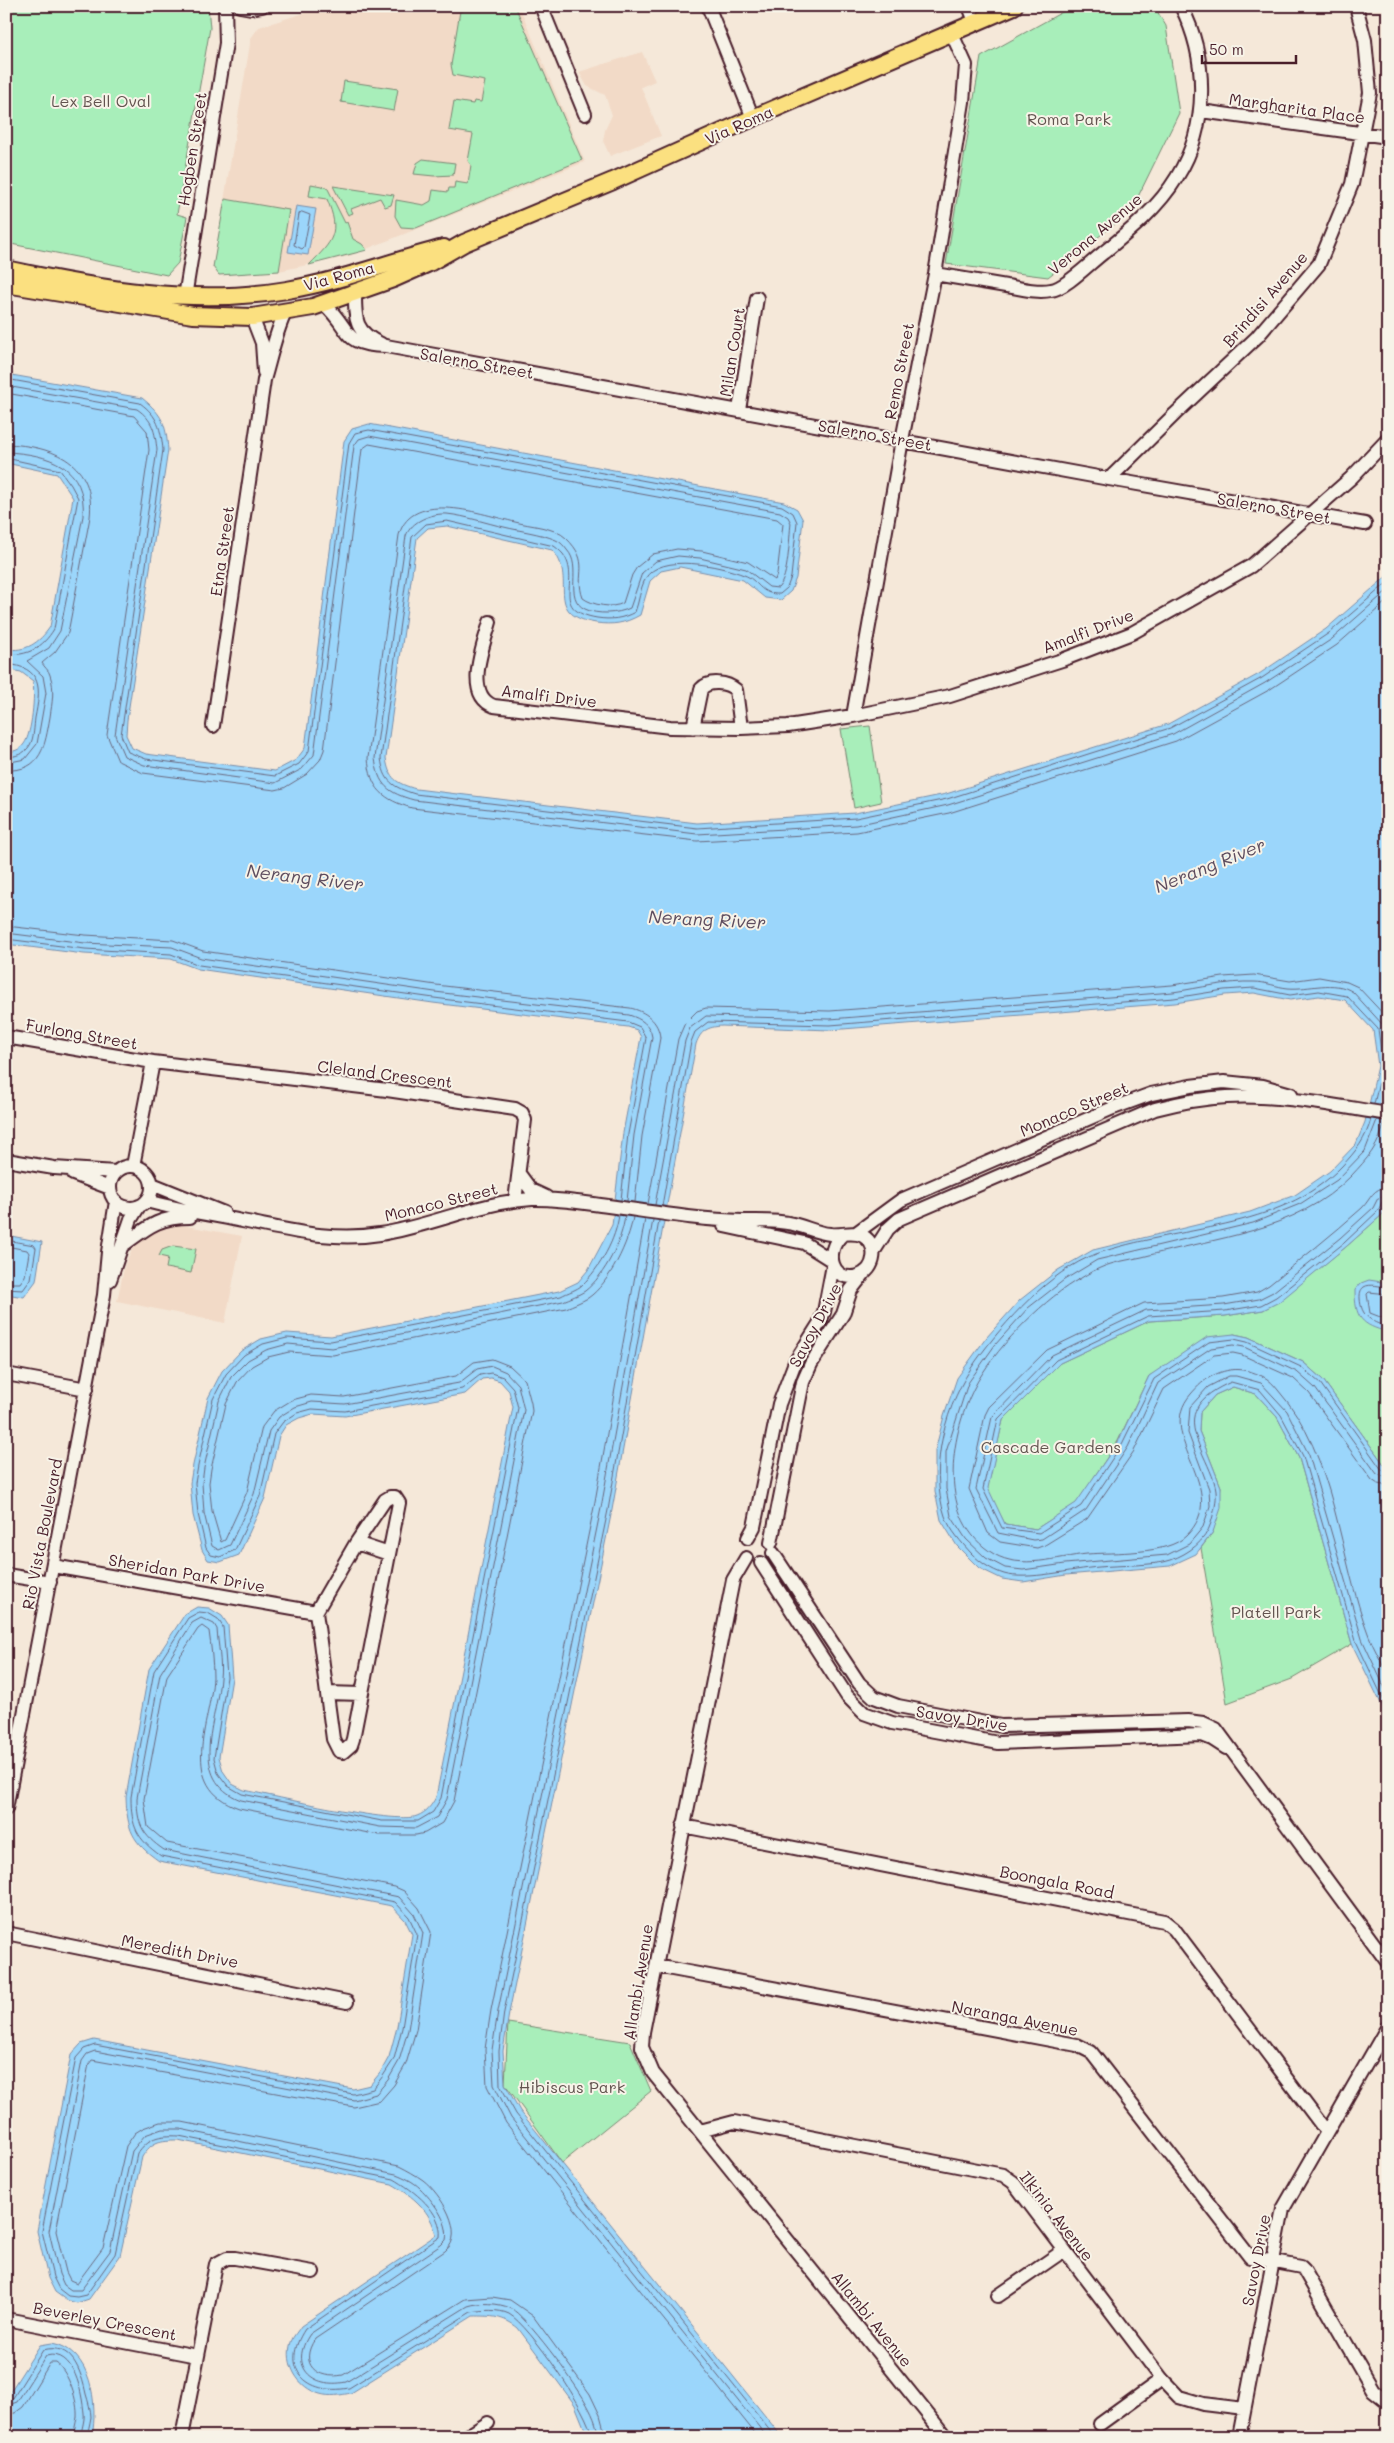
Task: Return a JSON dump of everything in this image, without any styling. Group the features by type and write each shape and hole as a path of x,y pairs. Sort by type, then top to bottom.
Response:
{"main road":[{"name":"Via Roma","path":"6,284 193,315 233,318 285,313 324,304 429,263 464,243 613,181 753,118 976,24 1014,6"},
{"name":"Via Roma","path":"185,297 212,297 286,290 319,283 464,243"},
{"path":"6,268 109,289 185,297"}],"street":[{"name":"Hogben Street","path":"185,297 226,43 225,6"},
{"path":"240,6 251,8 262,6"},
{"path":"541,6 585,114"},
{"path":"708,6 753,118"},
{"path":"969,6 976,24"},
{"name":"Verona Avenue","path":"934,274 1035,291 1053,290 1115,243 1154,207 1178,177 1192,143 1201,111 1200,67 1192,28 1181,6"},
{"name":"Brindisi Avenue","path":"1110,480 1174,414 1257,337 1319,264 1352,184 1370,94 1365,40 1356,6"},
{"name":"Remo Street","path":"853,716 902,440 934,274 967,76 966,65 952,34"},
{"name":"Margharita Place","path":"1201,111 1388,137"},
{"path":"319,283 350,295"},
{"name":"Salerno Street","path":"350,295 357,326 367,337 386,346"},
{"name":"Milan Court","path":"739,410 757,298"},
{"name":"Salerno Street","path":"324,304 336,314 355,342 365,346 386,346 1110,480 1365,524"},
{"name":"Etna Street","path":"213,726 264,380 276,345 276,332 285,313"},
{"name":"Etna Street","path":"252,317 262,343 264,380"},
{"name":"Amalfi Drive","path":"490,622 477,679 479,692 487,703 499,707 694,728 788,726 853,716 950,696 1062,660 1132,634 1251,566 1351,478 1388,439"},
{"path":"694,728 701,690 706,685 716,683 729,685 736,690 741,728"},
{"name":"Furlong Street","path":"6,1037 153,1062"},
{"path":"132,1166 153,1062"},
{"name":"Cleland Crescent","path":"153,1062 387,1090 515,1109 522,1113 525,1120 520,1175 515,1201"},
{"name":"Monaco Street","path":"856,1233 901,1200 924,1192 1113,1108 1151,1094 1190,1086 1224,1082 1263,1086 1322,1103"},
{"name":"Monaco Street","path":"874,1251 888,1229 899,1219 1155,1109 1186,1101 1226,1096 1260,1096 1322,1103 1388,1114"},
{"path":"6,1160 54,1168 116,1172 124,1167 132,1166 146,1171 152,1184 152,1190 143,1204 122,1206 116,1201 110,1188 116,1172"},
{"path":"54,1168 110,1188"},
{"path":"520,1175 538,1195 555,1200"},
{"name":"Monaco Street","path":"152,1184 240,1220"},
{"path":"924,1192 929,1206"},
{"name":"Monaco Street","path":"143,1204 240,1220 317,1236 380,1234 482,1206 515,1201 555,1200 710,1220 777,1221 842,1236"},
{"name":"Rio Vista Boulevard","path":"6,1809 9,1777 50,1582 87,1389 104,1295 116,1201"},
{"name":"Rio Vista Boulevard","path":"104,1295 131,1219 143,1204"},
{"path":"122,1246 146,1227 161,1220 177,1217 196,1217 199,1214"},
{"name":"Monaco Street","path":"710,1220 723,1226 804,1243 832,1262"},
{"path":"856,1233 864,1236 874,1251 874,1259 865,1272 851,1276 844,1275 832,1262 831,1250 834,1242 842,1236 856,1233"},
{"name":"Savoy Drive","path":"748,1538 754,1526 779,1404 795,1362 819,1324 824,1312 830,1289 832,1262"},
{"name":"Savoy Drive","path":"865,1272 851,1290 843,1314 810,1364 803,1382 772,1548 859,1683 874,1697 898,1706 1001,1726 1188,1721 1203,1723 1216,1729 1388,1963"},
{"path":"6,1374 87,1389"},
{"path":"395,1497 399,1503 389,1554 351,1745 343,1752 339,1750 333,1739 316,1612 356,1544 385,1500 395,1497"},
{"path":"754,1535 762,1535 772,1548 768,1559 761,1564 753,1563 746,1558 743,1549 748,1538 754,1535"},
{"path":"356,1544 389,1554"},
{"name":"Allambi Avenue","path":"746,1558 733,1580 683,1826 642,2047 653,2073 946,2437"},
{"name":"Savoy Drive","path":"761,1564 847,1696 864,1713 892,1723 998,1743 1202,1735 1212,1739 1234,1754"},
{"name":"Sheridan Park Drive","path":"53,1566 316,1612"},
{"path":"6,1575 50,1582"},
{"path":"779,1590 793,1582"},
{"path":"328,1693 361,1694"},
{"name":"Boongala Road","path":"683,1826 1164,1921 1174,1929 1326,2131"},
{"name":"Meredith Drive","path":"6,1933 347,2002"},
{"name":"Naranga Avenue","path":"656,1966 1077,2045 1091,2052 1250,2257 1301,2267 1304,2270 1373,2390 1388,2402"},
{"name":"Savoy Drive","path":"1239,2437 1283,2209 1326,2131 1388,2026"},
{"name":"Ilkinia Avenue","path":"700,2131 734,2122 1003,2175 1013,2182 1162,2379 1179,2397 1203,2404 1244,2409"},
{"path":"998,2296 1063,2250"},
{"name":"Beverley Crescent","path":"182,2437 214,2270 221,2260 234,2258 313,2272"},
{"name":"Beverley Crescent","path":"6,2319 197,2356"},
{"path":"1100,2424 1162,2379"},
{"path":"466,2437 488,2423"}],"shaded area":[{"path":"327,6 519,6 585,162 349,256 279,271 219,275 213,267 251,38 259,27"},
{"path":"642,52 655,81 641,87 661,136 610,156 603,141 605,130 612,115 605,95 587,86 579,72"},
{"path":"181,1225 242,1236 225,1323 117,1301 125,1264 132,1249 144,1238 160,1228"}],"green space":[{"name":"Lex Bell Oval","path":"6,6 208,6 210,28 177,214 187,217 178,263 167,275 6,243"},
{"path":"463,6 515,6 582,160 416,228 401,227 395,216 396,200 424,205 431,201 433,190 448,192 449,188 454,188 455,182 468,184 471,165 468,161 473,134 449,130 454,101 473,104 474,101 481,102 485,81 453,75 451,65 460,11 462,11"},
{"name":"Roma Park","path":"1073,6 1154,6 1166,26 1179,113 1131,211 1048,277 946,264 981,57"},
{"path":"344,81 398,89 394,111 341,102"},
{"path":"423,159 455,163 453,175 414,174 417,163"},
{"path":"311,184 327,187 345,223 347,222 353,239 362,244 367,250 309,265 329,243 334,228 327,199 309,196"},
{"path":"333,186 394,195 391,205 385,207 380,198 351,209 353,213 348,215"},
{"path":"225,199 289,210 279,271 219,275 213,267"},
{"path":"870,726 881,802 854,808 841,729"},
{"name":"Cascade Gardens","path":"1385,1207 1388,1207 1388,1470 1323,1380 1303,1362 1248,1337 1234,1334 1149,1376 1118,1441 1077,1503 1036,1529 1005,1524 987,1489 1003,1420 1060,1363 1149,1321 1225,1316 1263,1310 1279,1301 1347,1246 1383,1214"},
{"path":"173,1246 196,1249 191,1273 166,1268 168,1258 159,1256 162,1250"},
{"name":"Platell Park","path":"1233,1387 1256,1394 1277,1417 1299,1458 1352,1644 1292,1679 1227,1703 1201,1548 1213,1532 1221,1487 1199,1431 1200,1412 1215,1395"},
{"name":"Hibiscus Park","path":"508,2023 630,2042 651,2091 562,2163 505,2084"}],"water":[{"path":"296,206 316,209 308,255 288,252"},
{"name":"Nerang River","path":"6,374 142,398 155,410 162,421 168,450 126,735 132,748 146,754 275,771 296,760 305,748 344,441 352,429 369,424 784,502 797,509 803,520 796,578 791,591 781,600 765,598 743,580 680,567 661,571 650,581 640,615 624,622 608,624 579,618 570,612 565,603 563,572 552,550 447,526 428,528 417,538 386,758 389,771 395,779 403,785 416,789 697,823 855,813 946,794 1168,724 1259,674 1326,629 1388,575 1388,1199 1383,1214 1279,1302 1263,1310 1225,1316 1149,1321 1060,1363 1003,1420 988,1488 1005,1524 1036,1529 1076,1503 1118,1442 1149,1376 1207,1337 1234,1334 1248,1337 1303,1362 1323,1380 1388,1470 1388,1718 1352,1644 1299,1458 1277,1417 1256,1394 1233,1387 1215,1395 1200,1412 1199,1431 1221,1487 1221,1508 1213,1532 1196,1554 1170,1566 1066,1575 1023,1582 1002,1579 979,1568 957,1546 941,1520 935,1491 935,1451 957,1378 986,1338 1020,1300 1058,1270 1093,1250 1250,1212 1295,1195 1330,1171 1356,1144 1365,1122 1378,1066 1373,1030 1345,1000 1319,996 1290,1000 1254,993 1225,995 1175,1003 830,1030 722,1026 713,1027 703,1032 696,1044 612,1510 509,2013 503,2051 505,2084 520,2111 782,2437 588,2437 575,2405 518,2328 507,2321 492,2317 473,2316 351,2393 328,2395 312,2391 299,2381 289,2359 291,2342 301,2326 436,2235 434,2226 420,2205 392,2184 178,2140 157,2142 142,2157 120,2256 89,2299 77,2303 66,2300 55,2292 48,2278 37,2231 71,2055 81,2044 94,2040 353,2089 370,2085 380,2073 389,2057 397,2027 412,1934 405,1920 392,1906 159,1861 137,1841 130,1827 126,1797 149,1669 185,1614 197,1607 209,1608 222,1616 228,1625 232,1678 219,1757 223,1771 232,1784 244,1790 384,1817 404,1818 423,1813 436,1797 513,1407 509,1391 500,1381 491,1378 482,1379 465,1394 345,1416 313,1414 299,1418 286,1425 279,1436 265,1498 239,1555 220,1562 208,1560 202,1550 193,1515 190,1483 208,1398 222,1371 241,1351 261,1339 287,1333 331,1336 559,1291 578,1282 588,1270 612,1225 623,1133 641,1037 637,1030 628,1027 433,1003 198,969 171,959 84,954 6,944 6,752 18,749 27,739 34,695 33,681 21,672 6,669 6,649 26,648 37,642 50,627 73,498 57,474 6,463"},
{"path":"6,1235 42,1242 36,1281 24,1297 6,1294"},
{"path":"1369,1280 1388,1283 1388,1332 1366,1323 1358,1314 1355,1290 1361,1283"},
{"path":"52,2343 65,2348 76,2356 84,2367 93,2395 94,2424 92,2437 6,2437 6,2398 40,2345"}]}
